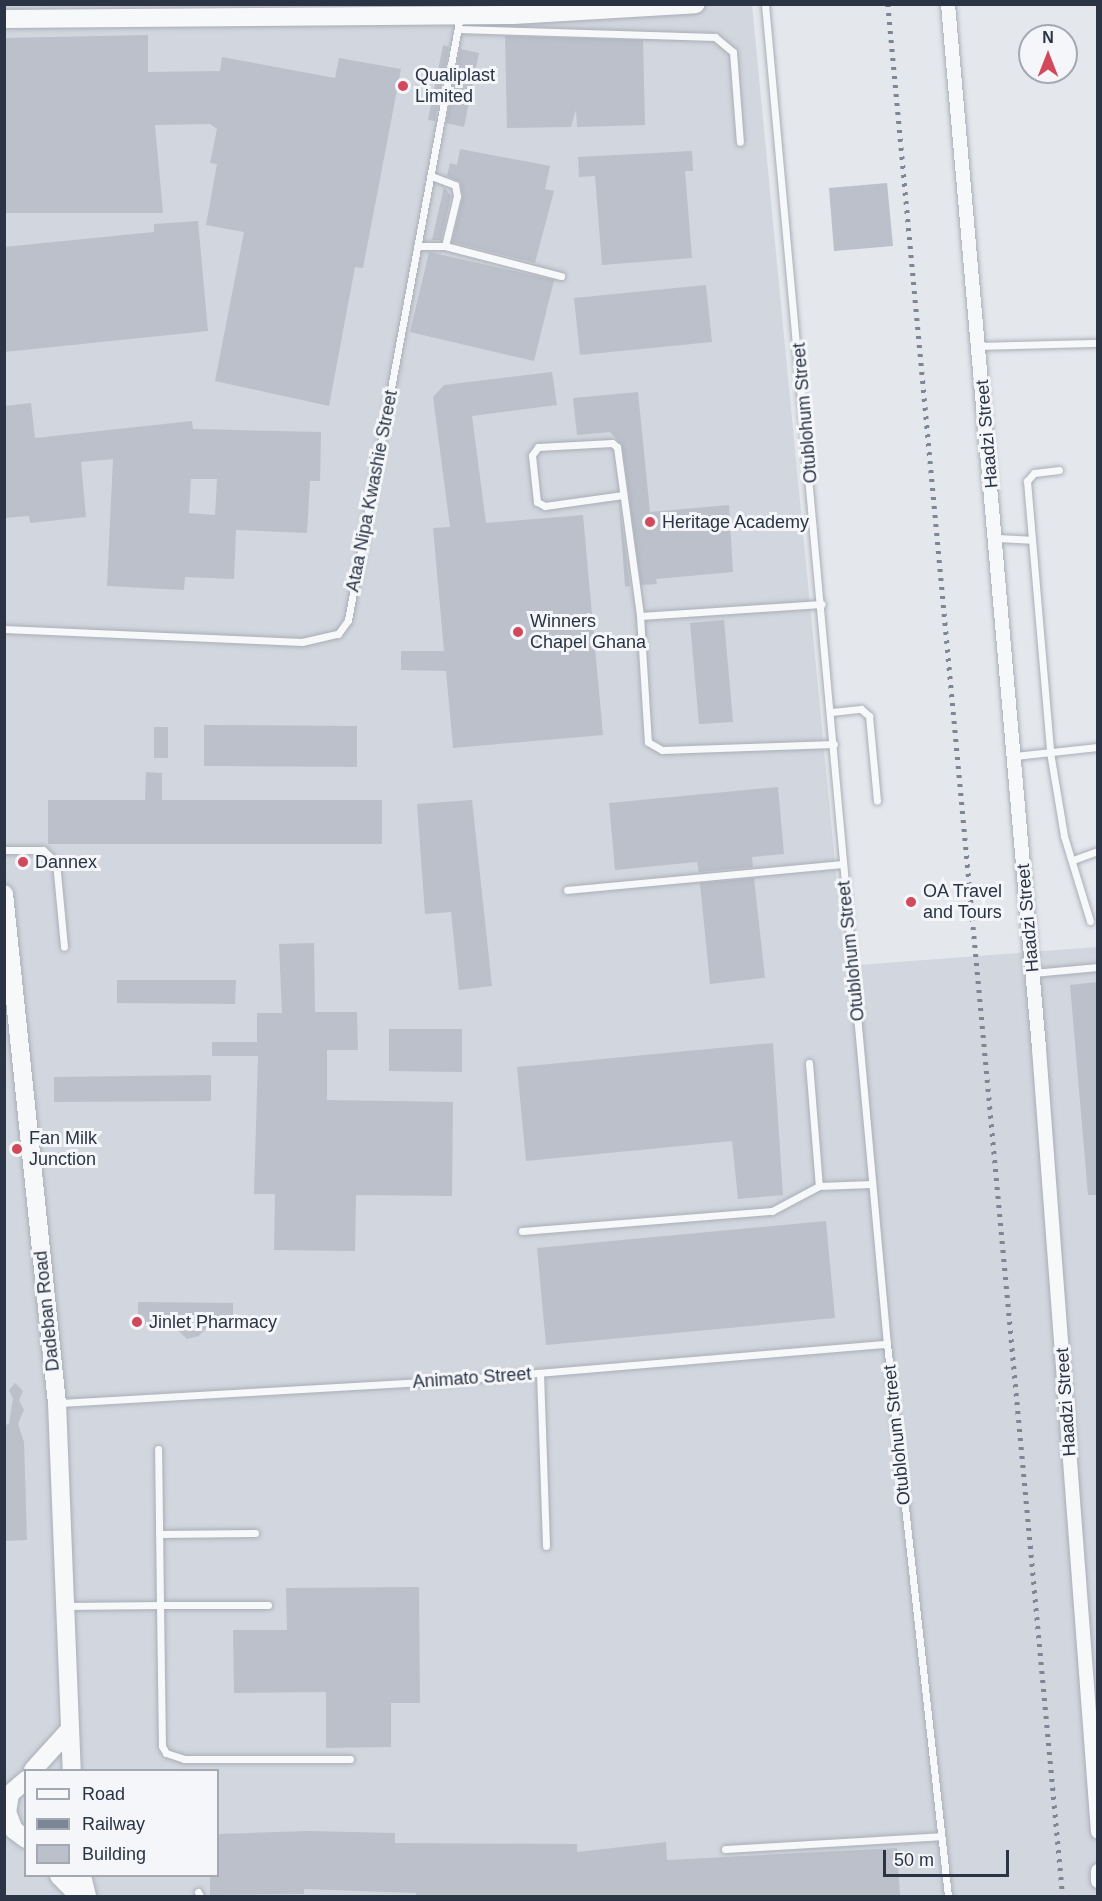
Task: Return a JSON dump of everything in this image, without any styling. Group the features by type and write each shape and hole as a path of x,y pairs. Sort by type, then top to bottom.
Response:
{"street":[{"path":"4,19 459,22 696,4"},
{"name":"Haadzi Street","path":"948,4 980,346 1033,973 1098,1832"},
{"name":"Dadeban Road","path":"5,902 57,1403 72,1769"},
{"path":"32,1769 70,1729"},
{"path":"18,1832 7,1803 21,1780"},
{"path":"61,1877 79,1896"},
{"path":"82,1877 87,1896"}],"lane":[{"name":"Otublohum Street","path":"765,4 822,604 842,864 887,1344 948,1896"},
{"path":"459,22 715,37 733,52 740,142"},
{"name":"Ataa Nipa Kwashie Street","path":"4,629 302,642 338,634 348,620 459,22"},
{"path":"431,176 457,190 445,246"},
{"path":"418,246 445,246 561,276"},
{"path":"980,346 1098,343"},
{"path":"623,495 545,506 537,502 532,455 538,447 612,443 617,447 640,616 648,742 653,747 834,744"},
{"path":"1059,470 1034,473 1027,481 1050,752 1064,837 1090,921"},
{"path":"996,538 1032,540"},
{"path":"640,616 822,604"},
{"path":"831,712 861,709 869,716 877,801"},
{"path":"1015,756 1098,747"},
{"path":"4,850 43,850 56,862 64,947"},
{"path":"1073,860 1098,851"},
{"path":"567,890 842,864"},
{"path":"1033,973 1098,967"},
{"path":"809,1063 819,1186"},
{"path":"522,1231 772,1211 819,1186 872,1184"},
{"name":"Animato Street","path":"57,1403 540,1373 887,1344"},
{"path":"540,1373 546,1546"},
{"path":"158,1449 162,1746 165,1753 184,1759 350,1760"},
{"path":"159,1534 255,1533"},
{"path":"65,1606 268,1605"},
{"path":"725,1849 941,1836"}],"shaded area":[{"path":"5,5 752,5 845,966 1097,947 1097,1896 5,1896"}],"building":[{"path":"148,35 148,72 220,71 222,57 335,78 339,58 401,69 363,268 355,267 329,406 215,381 244,232 206,225 217,164 210,163 217,129 210,124 155,125 163,213 4,213 4,38"},
{"path":"505,36 643,40 645,125 577,127 576,110 571,127 507,128"},
{"path":"443,45 449,47 435,121 428,120"},
{"path":"460,49 479,53 464,127 446,123"},
{"path":"460,149 550,166 545,189 554,191 535,263 452,242 463,195 460,182 447,176 450,163 457,165"},
{"path":"692,151 693,171 685,171 692,258 602,265 595,176 579,177 578,157"},
{"path":"887,183 893,246 834,251 829,188"},
{"path":"444,187 451,196 441,240 432,240"},
{"path":"198,221 208,331 4,352 4,247 154,232 154,224"},
{"path":"429,252 554,280 534,361 410,332"},
{"path":"706,285 712,342 580,355 574,298"},
{"name":"Winners Chapel Ghana","path":"552,372 557,405 472,416 486,523 583,515 603,735 453,748 446,671 401,670 401,651 444,651 433,528 450,527 433,397 444,385"},
{"path":"638,392 650,512 729,505 733,572 656,579 657,584 641,585 622,445 610,432 577,435 573,398"},
{"path":"31,403 35,438 192,421 193,429 321,432 320,481 310,481 307,533 236,530 234,579 185,577 184,590 107,586 113,459 81,462 86,517 30,523 29,516 4,518 4,406","holes":["191,479 217,479 215,515 189,513"]},
{"path":"619,501 630,586 625,587"},
{"path":"724,620 733,722 699,724 690,623"},
{"path":"204,725 357,726 357,767 204,766"},
{"path":"154,727 168,727 168,758 154,758"},
{"path":"146,772 162,773 162,800 382,800 382,844 48,844 48,800 145,800"},
{"path":"778,787 784,854 752,857 753,867 699,872 697,862 615,870 609,803"},
{"path":"472,800 492,986 459,990 451,912 425,914 417,804"},
{"path":"754,878 765,978 710,984 700,883"},
{"path":"314,943 315,1012 357,1012 358,1050 327,1050 327,1100 453,1102 452,1196 356,1195 355,1251 274,1250 275,1194 254,1194 258,1056 212,1056 212,1042 257,1042 257,1013 282,1013 279,944"},
{"path":"117,980 236,980 235,1004 117,1003"},
{"path":"1098,982 1098,1195 1088,1195 1070,985"},
{"path":"389,1029 462,1029 462,1072 389,1071"},
{"path":"773,1043 783,1195 738,1199 732,1141 526,1161 517,1067"},
{"path":"211,1075 211,1101 54,1102 54,1077"},
{"path":"826,1221 835,1318 546,1345 537,1248"},
{"path":"138,1302 233,1303 233,1325 208,1326 199,1336 187,1339 173,1325 138,1324"},
{"path":"15,1383 23,1391 19,1400 24,1410 18,1424 24,1442 27,1540 4,1541 4,1425 9,1424 13,1399 9,1390"},
{"path":"419,1587 420,1703 391,1703 391,1747 326,1748 326,1692 234,1693 233,1630 287,1630 286,1588"},
{"path":"307,1831 395,1833 395,1843 577,1844 577,1852 666,1842 667,1860 897,1848 900,1896 416,1896 416,1893 304,1889 304,1894 210,1895 210,1877 219,1877 219,1834"}],"railway":[{"path":"888,4 1063,1896"}],"place":[{"name":"Qualiplast Limited","path":"403,86"},
{"name":"Heritage Academy","path":"650,522"},
{"name":"Winners Chapel Ghana","path":"518,632"},
{"name":"Dannex","path":"23,862"},
{"name":"OA Travel and Tours","path":"911,902"},
{"name":"Fan Milk Junction","path":"17,1149"},
{"name":"Jinlet Pharmacy","path":"137,1322"}]}
